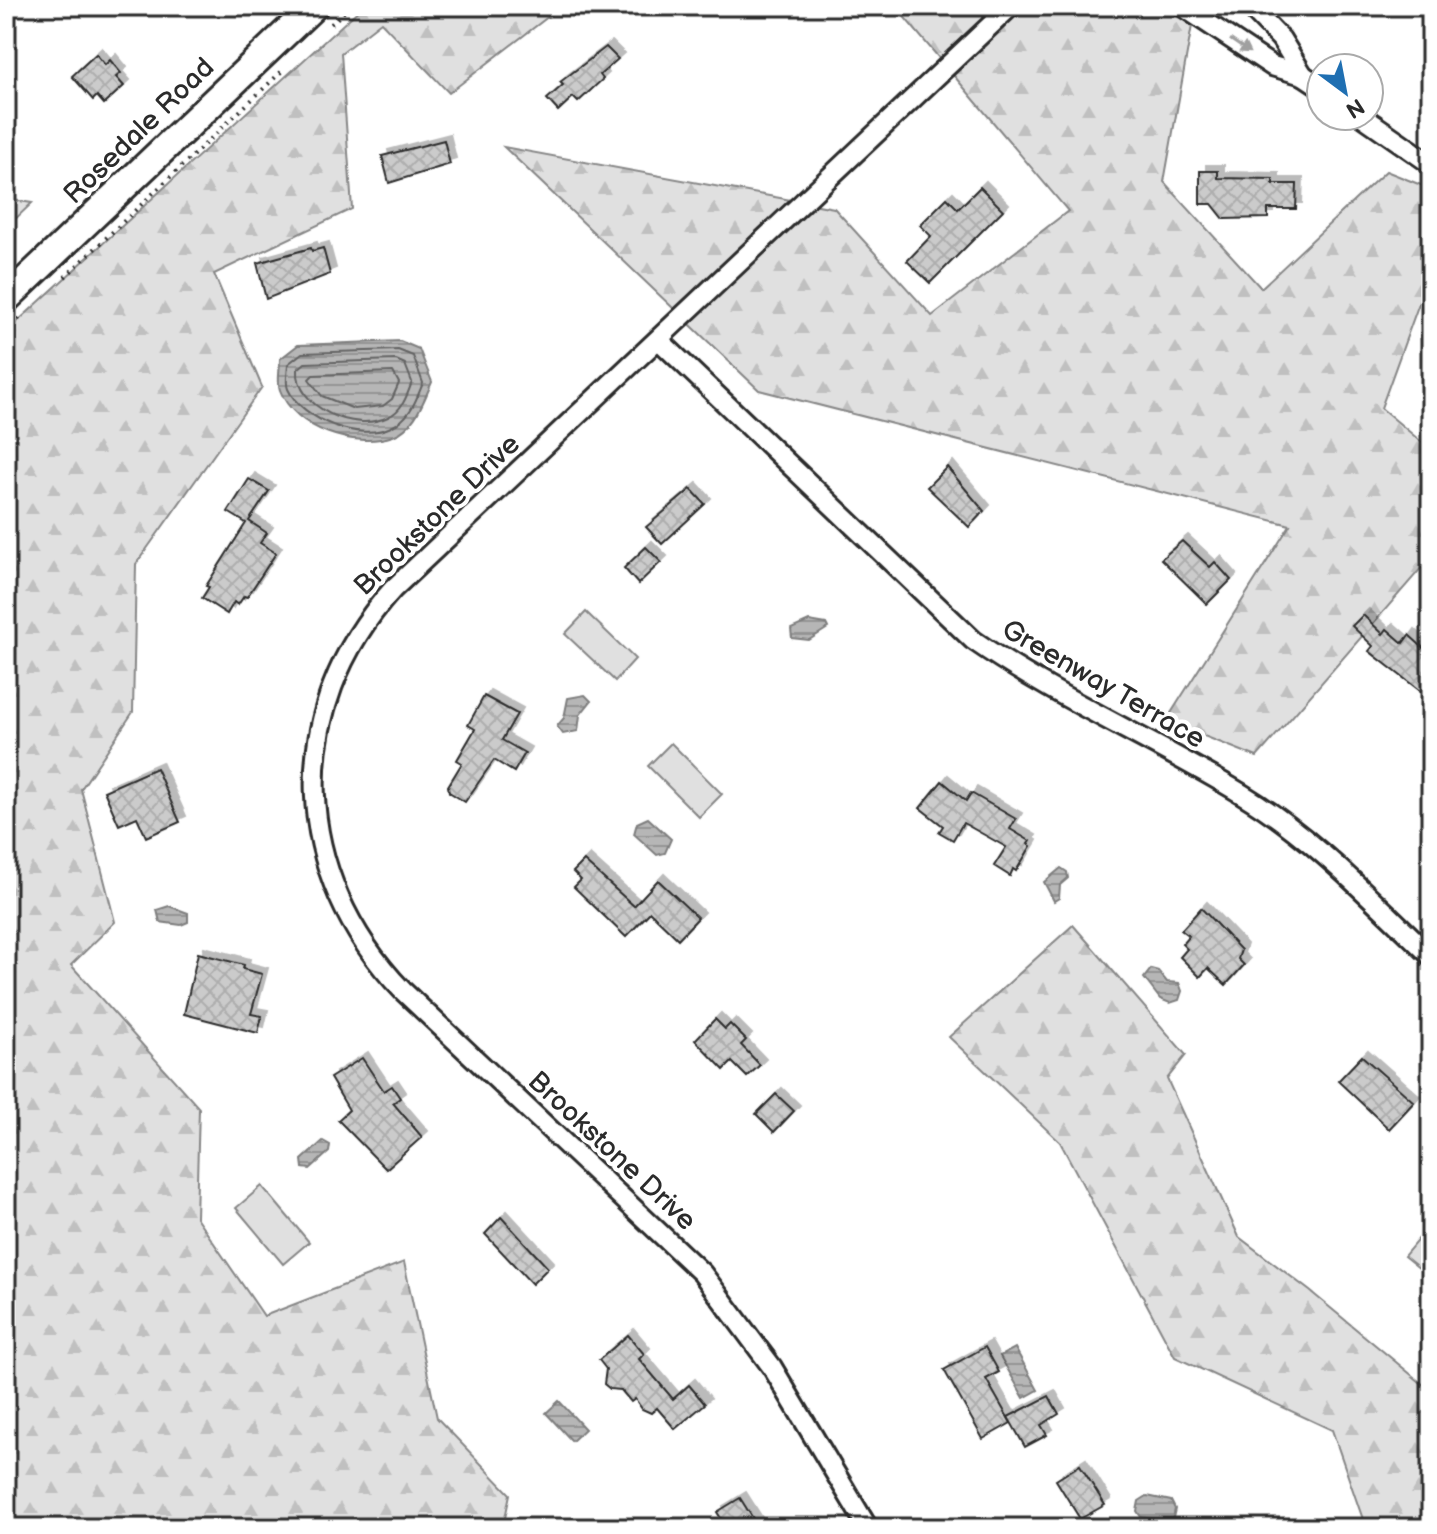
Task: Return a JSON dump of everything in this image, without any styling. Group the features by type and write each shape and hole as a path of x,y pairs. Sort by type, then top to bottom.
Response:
{"street":[{"name":"Brookstone Drive","path":"868,1528 772,1367 702,1273 384,971 343,909 319,839 314,800 320,726 331,688 349,648 393,589 660,341 1011,6"},
{"path":"1182,6 1272,66 1303,75"},
{"path":"1249,6 1281,39 1303,75"},
{"name":"Rosedale Road","path":"16,305 320,17"},
{"path":"1385,132 1431,164"},
{"name":"Greenway Terrace","path":"660,341 973,640 1014,669 1241,793 1281,820 1318,849 1431,956"}],"path":[{"path":"320,17 350,6"},
{"path":"59,281 79,267 293,60"},
{"path":"6,330 16,305"}],"green space":[{"path":"363,6 562,6 449,93 381,22 341,53 352,209 214,274 262,387 136,564 133,712 81,789 115,922 71,965 199,1108 196,1217 264,1316 404,1262 437,1418 510,1494 503,1528 30,1528 6,1513 6,332"},
{"path":"895,6 1176,6 1193,20 1164,182 1261,288 1386,171 1431,189 1431,270 1381,408 1431,450 1431,557 1257,757 1166,721 1290,525 759,390 504,147 834,208 932,316 1068,211"},
{"path":"6,199 32,203 6,228"},
{"path":"586,612 635,659 615,681 565,634"},
{"path":"671,743 722,794 699,817 648,766"},
{"path":"1073,925 1186,1055 1167,1079 1239,1237 1431,1391 1431,1528 1366,1528 1332,1430 1175,1357 1060,1142 949,1037"},
{"path":"262,1186 309,1242 283,1264 236,1208"},
{"path":"1431,1224 1431,1275 1430,1277 1404,1256"}],"water":[{"path":"400,341 419,349 432,382 413,421 393,436 361,440 328,432 298,415 287,404 280,390 280,359 298,345"},
{"path":"809,621 826,624 828,628 809,640 792,638 791,629"},
{"path":"585,695 591,701 580,715 578,731 563,734 557,726 564,718 568,698"},
{"path":"648,818 671,839 665,853 657,855 634,834 637,823"},
{"path":"1061,868 1067,872 1068,878 1060,885 1059,898 1054,901 1044,882"},
{"path":"169,906 188,913 188,922 181,925 160,922 157,910"},
{"path":"1151,969 1158,971 1167,982 1179,983 1182,991 1179,1000 1170,1003 1160,999 1144,978"},
{"path":"323,1141 330,1145 329,1152 310,1169 303,1168 302,1160"},
{"path":"1015,1348 1038,1390 1024,1398 1000,1356"},
{"path":"559,1401 585,1429 572,1441 546,1413"},
{"path":"1147,1496 1171,1501 1175,1509 1173,1518 1166,1521 1141,1517 1137,1511 1139,1501"}],"building":[{"path":"606,47 618,59 600,75 603,79 578,102 573,97 558,111 547,99 563,85 560,82"},
{"path":"96,54 105,65 110,60 121,73 116,77 124,86 104,104 97,96 93,100 72,76"},
{"path":"444,140 450,164 389,183 382,156"},
{"path":"1200,171 1218,171 1218,178 1273,179 1273,184 1297,184 1296,209 1268,209 1268,218 1224,219 1212,204 1200,204"},
{"path":"980,187 1003,210 930,283 907,261 931,236 920,225 947,198 958,209"},
{"path":"311,248 312,251 323,248 330,274 266,299 257,263"},
{"path":"947,467 984,511 969,527 927,487"},
{"path":"249,479 269,491 249,521 267,533 260,543 276,553 247,597 244,596 238,605 234,602 227,614 202,598 209,587 206,586 246,523 228,512"},
{"path":"691,489 705,504 662,544 646,527"},
{"path":"1182,541 1210,567 1215,562 1231,580 1207,604 1161,559"},
{"path":"646,547 661,562 638,584 624,568"},
{"path":"1363,615 1383,634 1387,629 1403,643 1409,635 1431,655 1431,687 1424,694 1369,651 1373,646 1352,626"},
{"path":"484,696 517,714 502,740 525,753 514,772 494,760 465,802 449,792 448,786 462,763 457,760 475,729 468,725"},
{"path":"156,768 180,822 146,837 137,817 119,825 104,791"},
{"path":"942,781 966,801 971,793 1016,819 1010,829 1030,841 1028,844 1031,846 1010,876 994,866 1006,847 963,823 953,840 939,832 943,826 920,808"},
{"path":"584,861 634,906 658,880 698,918 678,939 650,912 626,937 574,887 581,880 573,872"},
{"path":"1201,908 1241,950 1238,959 1244,965 1226,985 1208,968 1200,977 1180,957 1187,949 1182,944 1189,936 1181,930"},
{"path":"198,953 244,965 243,969 262,974 251,1014 262,1016 258,1033 184,1014"},
{"path":"715,1019 725,1029 730,1024 746,1040 741,1045 760,1065 747,1077 732,1062 724,1070 695,1040"},
{"path":"1362,1056 1414,1102 1389,1129 1338,1081"},
{"path":"362,1058 384,1091 392,1086 400,1098 393,1103 422,1137 386,1169 338,1120 349,1110 330,1078"},
{"path":"776,1094 794,1111 774,1132 756,1114"},
{"path":"501,1217 548,1268 532,1284 485,1234"},
{"path":"628,1335 644,1354 639,1359 673,1399 689,1385 705,1404 675,1429 657,1408 651,1413 642,1409 635,1399 631,1402 621,1390 610,1389 604,1384 606,1369 599,1360"},
{"path":"985,1347 999,1372 986,1379 1011,1423 983,1439 944,1370"},
{"path":"1049,1396 1059,1414 1041,1425 1047,1435 1025,1447 1008,1417"},
{"path":"1080,1465 1105,1505 1080,1519 1056,1480"},
{"path":"740,1498 759,1528 727,1528 717,1512"}]}
